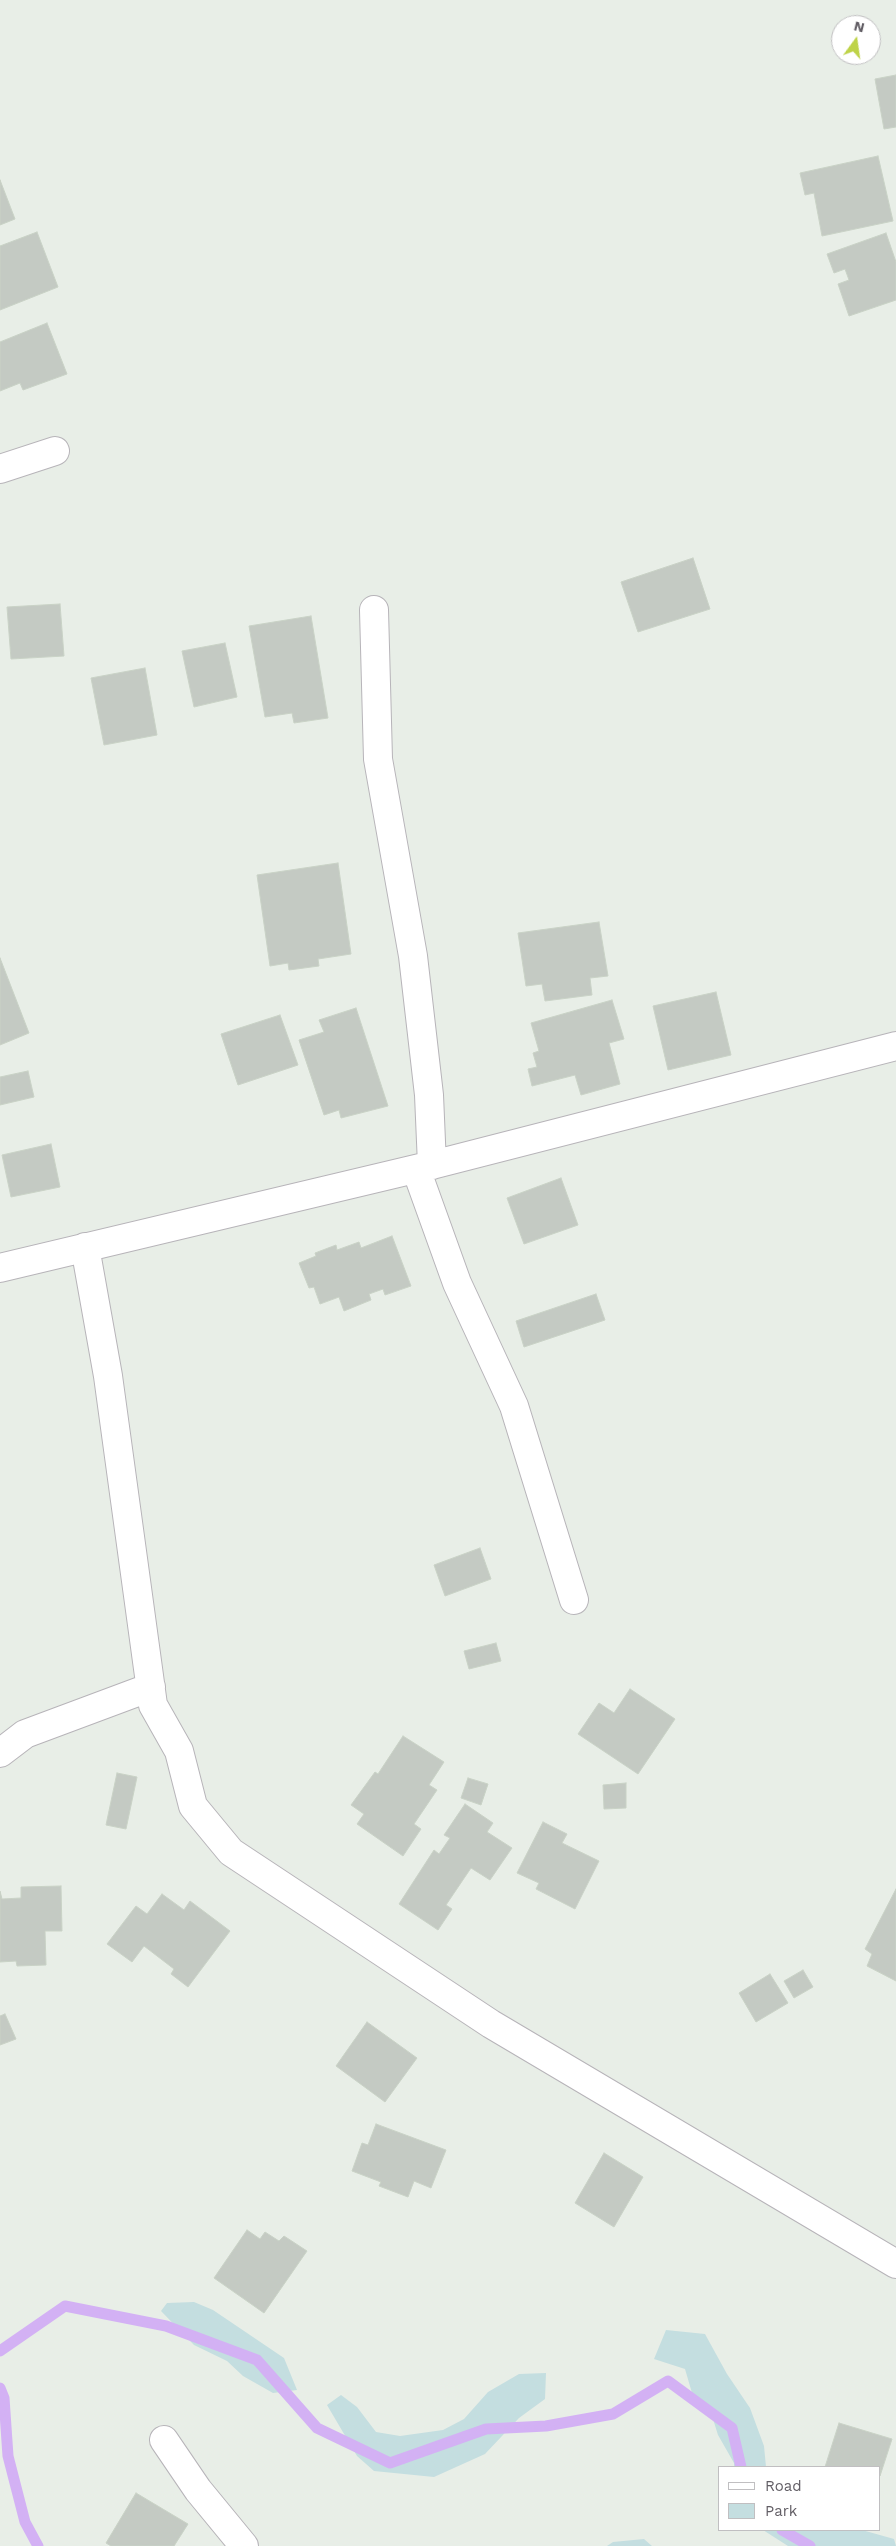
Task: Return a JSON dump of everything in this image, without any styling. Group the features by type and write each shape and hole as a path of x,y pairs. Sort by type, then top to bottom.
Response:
{"street":[{"path":"0,469 55,451"},
{"path":"374,610 378,759 414,956 429,1095 424,1167 457,1283 514,1406 574,1600"},
{"path":"0,1268 424,1167 896,1046"},
{"path":"85,1247 108,1376 153,1705 178,1751 193,1806 231,1852 491,2024 896,2264"},
{"path":"0,1753 25,1734 151,1687"},
{"path":"164,2440 198,2490 244,2546"}],"green space":[{"path":"194,2302 213,2310 284,2358 297,2390 273,2393 243,2376 227,2361 194,2345 161,2311 167,2303"},
{"path":"666,2330 705,2334 727,2374 750,2408 764,2446 766,2466 734,2466 718,2435 713,2419 692,2393 685,2369 654,2359"},
{"path":"546,2373 545,2399 519,2418 485,2454 434,2477 374,2471 357,2456 327,2405 341,2395 357,2407 376,2432 400,2436 443,2430 464,2419 488,2392 519,2374"},
{"path":"765,2531 866,2531 894,2539 896,2546 788,2546"},
{"path":"644,2539 652,2546 607,2546 613,2542"}],"building":[{"path":"896,75 896,127 884,129 875,79"},
{"path":"878,156 893,221 822,236 814,193 805,195 800,173"},
{"path":"0,180 15,219 0,225"},
{"path":"37,232 58,287 0,310 0,246"},
{"path":"886,233 896,262 896,300 849,316 838,284 849,280 845,269 834,273 827,254"},
{"path":"47,323 67,374 23,390 20,383 0,391 0,342"},
{"path":"693,558 710,609 638,632 621,582"},
{"path":"60,604 64,656 11,659 7,607"},
{"path":"311,616 328,718 294,723 292,713 265,717 249,626"},
{"path":"225,643 237,697 194,707 182,651"},
{"path":"145,668 157,735 104,745 91,678"},
{"path":"338,863 351,954 318,959 319,966 289,970 288,963 270,966 257,875"},
{"path":"599,922 608,976 590,978 592,995 545,1001 542,984 526,986 518,933"},
{"path":"0,958 29,1033 0,1045"},
{"path":"716,992 731,1055 668,1070 653,1006"},
{"path":"612,1000 624,1039 609,1043 620,1084 581,1095 575,1075 532,1086 528,1069 537,1067 533,1053 539,1051 531,1023"},
{"path":"356,1008 388,1106 341,1118 339,1110 324,1115 299,1040 324,1032 319,1020"},
{"path":"280,1015 298,1065 238,1085 221,1034"},
{"path":"28,1071 34,1097 0,1105 0,1077"},
{"path":"51,1144 60,1187 11,1197 2,1155"},
{"path":"561,1178 578,1225 524,1244 507,1198"},
{"path":"392,1236 411,1286 385,1295 383,1289 369,1294 371,1300 344,1311 339,1297 320,1304 314,1287 309,1288 299,1263 316,1256 315,1253 336,1245 337,1250 359,1242 361,1248"},
{"path":"596,1294 605,1320 524,1347 516,1321"},
{"path":"480,1548 491,1579 445,1596 434,1565"},
{"path":"496,1643 501,1661 469,1669 464,1651"},
{"path":"630,1689 675,1719 638,1774 578,1734 599,1703 614,1713"},
{"path":"403,1736 444,1762 429,1785 437,1790 414,1824 421,1829 403,1856 357,1824 364,1814 351,1805 375,1772 378,1774"},
{"path":"117,1773 137,1777 126,1829 106,1825"},
{"path":"468,1778 488,1784 481,1805 461,1798"},
{"path":"626,1783 626,1808 604,1809 603,1785"},
{"path":"465,1804 493,1823 487,1832 512,1848 490,1880 471,1868 446,1905 452,1909 438,1930 399,1904 434,1850 439,1854 450,1838 444,1835"},
{"path":"543,1822 567,1834 562,1843 599,1861 575,1909 536,1889 539,1883 517,1873"},
{"path":"61,1886 62,1931 45,1931 46,1965 17,1966 16,1961 0,1962 0,1891 2,1899 21,1898 21,1887"},
{"path":"896,1889 896,1981 867,1966 872,1954 865,1949"},
{"path":"162,1894 184,1910 190,1901 230,1931 188,1987 171,1974 174,1969 144,1946 132,1962 107,1944 136,1906 147,1914"},
{"path":"803,1970 813,1987 794,1998 784,1981"},
{"path":"770,1974 788,2003 756,2022 739,1993"},
{"path":"5,2014 16,2039 0,2045 0,2016"},
{"path":"367,2022 417,2058 385,2102 336,2066"},
{"path":"376,2124 446,2150 431,2188 414,2181 408,2197 379,2186 381,2182 352,2171 362,2143 368,2145"},
{"path":"604,2153 643,2177 614,2227 575,2203"},
{"path":"247,2230 260,2239 265,2232 279,2241 284,2236 307,2251 264,2313 214,2278"},
{"path":"839,2423 892,2439 881,2473 881,2466 825,2466"},
{"path":"136,2493 188,2524 174,2546 111,2546 106,2543"}],"waterway":[{"path":"0,2351 65,2306 166,2326 257,2360 317,2428 390,2463 486,2429 546,2426 613,2414 668,2381 732,2428 741,2466"},
{"path":"0,2388 4,2398 8,2456 25,2522 38,2546"},
{"path":"784,2531 810,2546"}]}
